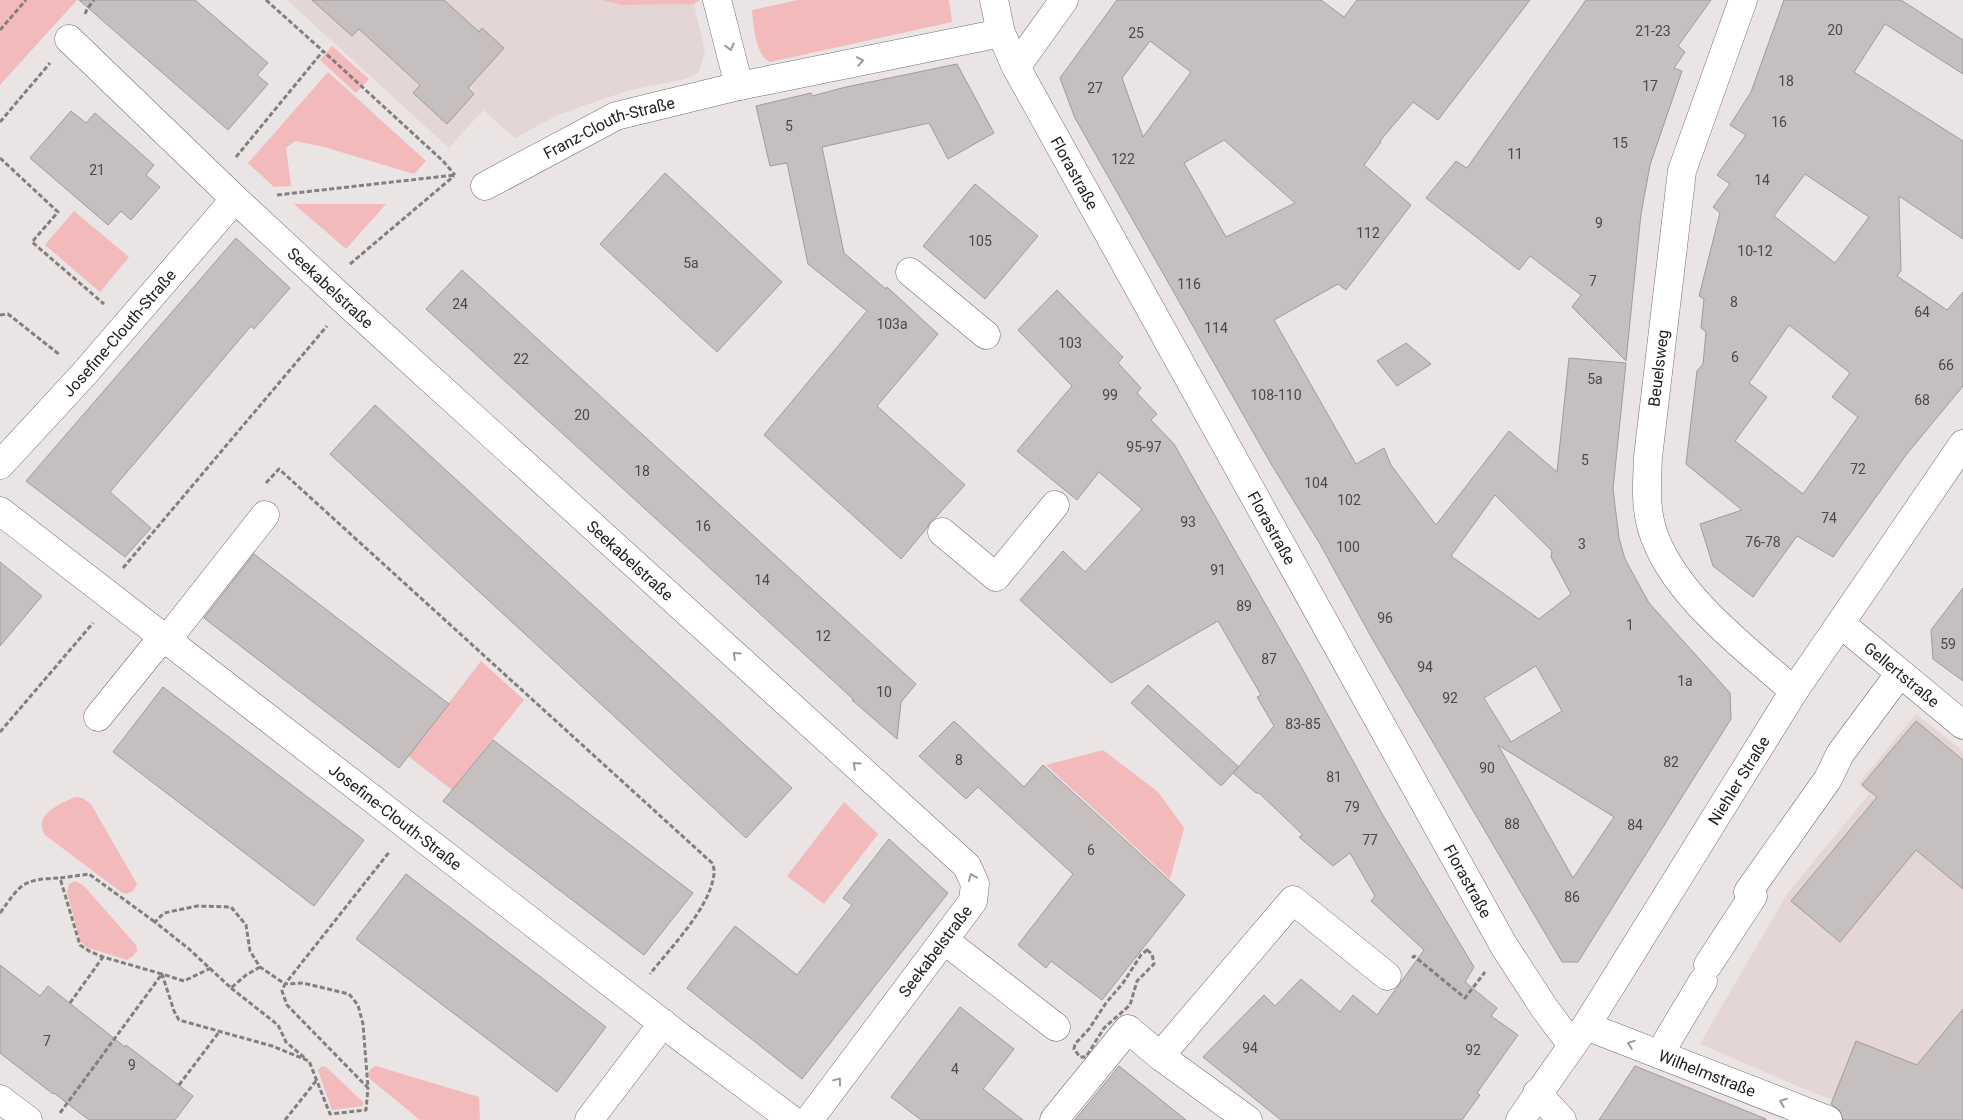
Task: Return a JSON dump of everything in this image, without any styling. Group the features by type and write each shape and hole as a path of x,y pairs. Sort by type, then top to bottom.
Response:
{"street":[{"path":"717,0 740,86"},
{"name":"Florastraße","path":"994,0 1001,33 1016,67 1504,946 1545,1009 1579,1035"},
{"path":"1016,67 1064,0"},
{"name":"Beuelsweg","path":"1743,0 1682,171 1648,457 1647,495 1652,529 1670,568 1694,598 1728,633 1794,691"},
{"name":"Franz-Clouth-Straße","path":"485,186 616,116 740,86 1001,33"},
{"name":"Seekabelstraße","path":"70,39 216,181 347,303 967,866 975,884 973,901 809,1120"},
{"name":"Josefine-Clouth-Straße","path":"0,465 84,374 236,199"},
{"path":"910,272 986,335"},
{"name":"Niehler Straße","path":"1520,1120 1579,1035 1794,691 1963,444"},
{"path":"98,717 164,639 263,503"},
{"path":"942,532 996,577 1055,506"},
{"name":"Josefine-Clouth-Straße","path":"0,512 410,826 631,999 792,1120"},
{"name":"Gellertstraße","path":"1841,624 1963,725"},
{"path":"1661,1055 1667,1041 1750,894 1828,778 1840,754 1900,673"},
{"path":"1160,1056 1293,900 1398,970"},
{"path":"944,940 1056,1027"},
{"path":"589,1120 663,1023"},
{"path":"1054,1120 1128,1029 1160,1056 1248,1120"},
{"name":"Wilhelmstraße","path":"1579,1035 1661,1055 1828,1120"},
{"path":"1537,1094 1562,1120"},
{"path":"0,1099 28,1120"}],"path":[{"path":"0,30 26,0"},
{"path":"266,0 455,175 485,186"},
{"path":"216,181 323,51"},
{"path":"0,122 48,66"},
{"path":"0,158 58,212 32,242 127,324"},
{"path":"236,199 455,175"},
{"path":"326,283 455,175"},
{"path":"0,732 108,596 347,303"},
{"path":"0,315 8,314 84,374"},
{"path":"263,503 279,469 712,863 715,872 709,891 699,911 631,999"},
{"path":"368,1088 287,1005 282,991 285,984 410,826"},
{"path":"0,913 25,883 38,879 89,874 155,922 231,988 278,1025 286,1042 308,1061 330,1114 366,1110 368,1088 363,1024 358,1005 349,994 303,983 285,984 260,967 250,951 246,925 231,907 197,906 164,913 155,922"},
{"path":"60,878 80,945 89,951 103,957 184,981 210,968"},
{"path":"1398,970 1414,956 1465,998 1504,946"},
{"path":"70,1003 103,957"},
{"path":"231,988 246,975 260,967"},
{"path":"162,974 174,1011 179,1020 272,1046 308,1061"},
{"path":"55,1120 162,974"},
{"path":"179,1085 218,1032"},
{"path":"285,1120 316,1081"}],"shaded area":[{"path":"0,0 77,0 0,85"},
{"path":"287,0 601,0 621,5 694,4 705,53 698,73 686,79 630,90 591,103 556,116 515,138 483,110 449,148"},
{"path":"601,0 700,0 694,4 621,5"},
{"path":"798,0 949,0 952,22 770,62 761,54 758,47 752,10"},
{"path":"332,46 369,79 356,93 320,60"},
{"path":"328,72 426,161 414,174 324,147 295,141 286,148 291,186 274,187 248,163"},
{"path":"294,204 386,204 346,249"},
{"path":"74,211 129,257 100,292 45,245"},
{"path":"481,661 524,700 452,790 408,756"},
{"path":"1916,714 1963,751 1963,1120 1884,1120 1797,1086 1700,1044 1787,894 1869,794 1859,783"},
{"path":"1103,750 1158,792 1184,828 1170,879 1046,765"},
{"path":"76,797 82,798 91,804 137,884 133,891 127,894 121,892 45,835 42,824 47,814 66,801"},
{"path":"844,802 878,834 824,904 787,876"},
{"path":"75,881 83,885 136,945 137,951 133,956 127,960 86,947 80,940 67,892 69,884"},
{"path":"322,1066 326,1067 363,1102 363,1106 332,1110 318,1070"},
{"path":"376,1066 479,1097 480,1120 420,1120 370,1079 368,1073"}],"building":[{"path":"79,0 195,0 268,63 257,75 268,84 228,130"},
{"path":"312,0 444,0 479,32 482,28 504,48 468,88 474,94 447,124 413,93 420,85 359,29 352,36"},
{"path":"1117,0 1321,0 1344,17 1357,0 1530,0 1438,120 1413,102 1380,141 1364,165 1411,205 1346,290 1338,284 1274,320 1356,464 1384,448 1391,465 1436,525 1509,431 1557,472 1569,358 1626,363 1613,489 1619,538 1625,559 1649,603 1730,693 1731,719 1578,962 1562,962 1374,642 1320,544 1270,462 1075,118 1060,78","holes":["1150,41 1191,72 1143,137 1122,78","1224,140 1295,203 1226,237 1184,163","1495,495 1552,551 1551,557 1571,594 1539,619 1451,556","1536,666 1562,711 1511,742 1484,698","1498,745 1614,817 1573,878"]},
{"path":"1586,0 1711,0 1678,46 1685,52 1674,68 1682,71 1650,165 1641,214 1626,361 1572,307 1581,295 1530,256 1519,270 1426,198 1456,161 1467,168"},
{"path":"1784,0 1901,0 1963,40 1963,74 1885,24 1854,72 1963,141 1963,239 1899,196 1901,271 1897,276 1947,310 1963,292 1963,386 1906,455 1833,557 1797,536 1753,597 1713,566 1700,524 1742,510 1686,464 1697,371 1703,364 1706,332 1701,328 1704,299 1699,296 1720,213 1713,207 1730,184 1717,175 1746,135 1730,125 1751,92","holes":["1805,174 1869,217 1835,263 1774,216","1789,325 1850,373 1832,397 1858,417 1803,494 1735,441 1767,397 1749,383"]},
{"path":"957,64 994,133 948,159 929,123 822,147 844,253 886,289 887,287 938,334 877,406 965,485 930,522 901,559 764,435 867,311 808,264 787,163 770,166 756,106 811,93 812,96"},
{"path":"71,111 86,123 95,113 154,165 146,175 160,187 131,220 121,211 108,225 30,158"},
{"path":"665,173 782,282 717,352 600,244"},
{"path":"975,184 1038,236 985,299 923,246"},
{"path":"236,238 290,288 254,329 251,326 110,492 151,528 125,557 26,481"},
{"path":"462,270 916,684 901,702 897,739 852,700 426,309"},
{"path":"1057,290 1123,357 1118,363 1141,388 1137,393 1157,414 1151,420 1174,444 1303,670 1381,812 1474,967 1465,982 1497,1008 1491,1016 1518,1035 1477,1093 1480,1095 1462,1120 1281,1120 1203,1057 1264,995 1275,1006 1301,979 1340,1012 1353,995 1377,1015 1424,950 1371,901 1375,896 1350,853 1333,866 1299,837 1303,835 1259,793 1256,793 1233,773 1274,726 1257,697 1261,695 1218,621 1111,683 1020,600 1063,551 1085,572 1142,509 1099,472 1077,500 1017,451 1072,386 1018,330"},
{"path":"1406,343 1431,364 1397,386 1377,361"},
{"path":"375,405 792,788 746,838 330,454"},
{"path":"254,554 449,704 399,768 204,618"},
{"path":"0,562 42,596 0,646"},
{"path":"1963,588 1963,681 1933,659 1931,630"},
{"path":"1148,685 1239,767 1221,786 1131,703"},
{"path":"163,687 364,840 314,906 113,752"},
{"path":"954,721 1024,787 1043,765 1185,895 1102,1000 1051,961 1046,968 1018,945 1073,874 978,787 966,799 919,756"},
{"path":"1916,721 1963,760 1963,889 1916,850 1840,942 1791,901 1877,797 1862,785"},
{"path":"493,740 693,893 644,955 443,801"},
{"path":"889,839 948,893 802,1079 687,988 735,926 797,975 852,905 843,898"},
{"path":"406,874 606,1027 557,1092 356,939"},
{"path":"0,965 40,996 48,986 125,1047 126,1045 193,1096 175,1120 89,1120 0,1053"},
{"path":"960,1007 1014,1049 983,1089 1023,1120 921,1120 891,1097"},
{"path":"1963,1009 1963,1120 1843,1120 1840,1111 1831,1104 1856,1041 1917,1065"},
{"path":"1119,1066 1186,1120 1075,1120"},
{"path":"1635,1066 1766,1119 1766,1120 1599,1120"}]}
